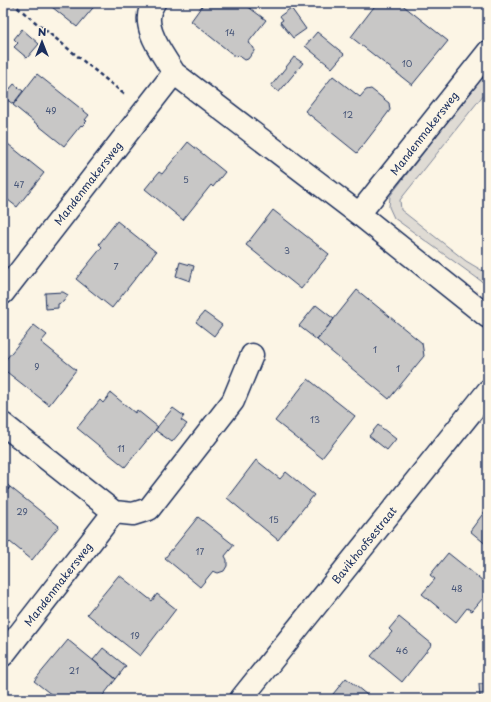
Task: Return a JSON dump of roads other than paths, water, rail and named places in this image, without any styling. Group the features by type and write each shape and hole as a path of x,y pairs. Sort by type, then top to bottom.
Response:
{"street":[{"path":"154,3 150,9 150,34 174,73 359,214 488,317"},
{"name":"Mandenmakersweg","path":"359,214 488,52"},
{"name":"Mandenmakersweg","path":"3,294 174,73"},
{"path":"3,424 114,512 133,514 150,508 233,401 252,355"},
{"name":"Bavikhoofsestraat","path":"241,699 488,391"},
{"name":"Mandenmakersweg","path":"3,655 114,512"}]}
